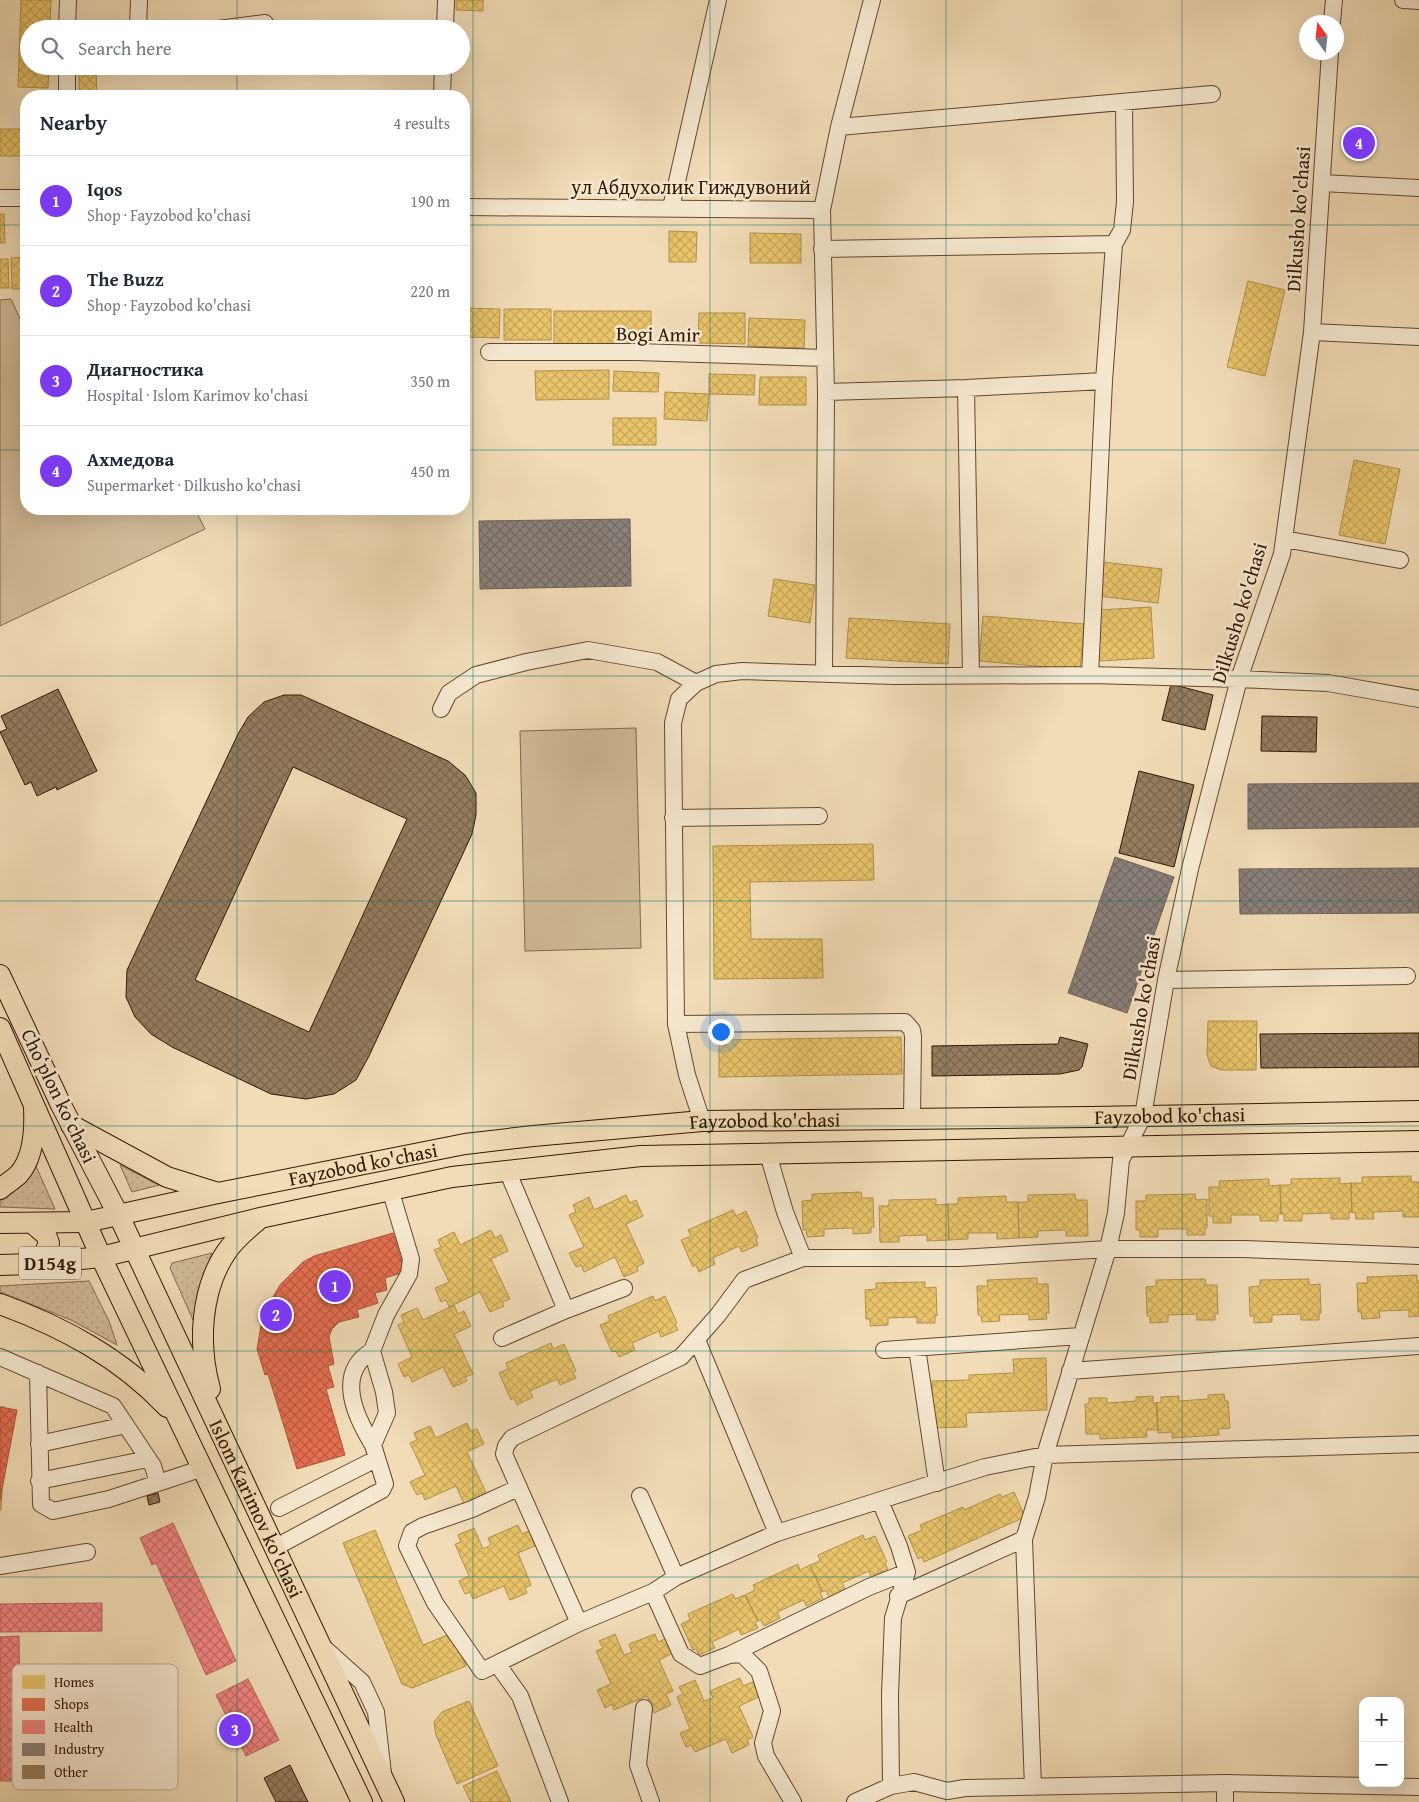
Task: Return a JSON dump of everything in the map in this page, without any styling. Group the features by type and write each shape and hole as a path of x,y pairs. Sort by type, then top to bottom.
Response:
{"main road":[{"name":"Choʻplon koʻchasi","path":"0,975 71,1125 119,1216"},
{"name":"Choʻplon koʻchasi","path":"0,1028 34,1101 100,1257"},
{"path":"0,1189 20,1173 30,1151 35,1127 34,1101"},
{"name":"Fayzobod ko'chasi","path":"119,1216 218,1193 465,1144 702,1121 1419,1111"},
{"path":"71,1125 167,1177 218,1193"},
{"name":"Fayzobod ko'chasi","path":"134,1248 390,1189 507,1170 641,1156 1130,1145 1419,1141"},
{"path":"70,1188 80,1194 89,1194 95,1192 100,1180"},
{"name":"D154g","path":"0,1223 86,1222 119,1216"},
{"name":"Islom Karimov ko'chasi","path":"119,1216 394,1802"},
{"path":"225,1442 204,1366 204,1313 210,1290 227,1251 260,1218"},
{"path":"31,1264 44,1254 49,1243 46,1235 32,1223"},
{"name":"D154g","path":"0,1265 100,1257 134,1248"},
{"name":"Islom Karimov ko'chasi","path":"100,1257 181,1422 362,1802"},
{"path":"120,1298 131,1287 142,1283 151,1283"},
{"path":"0,1304 104,1353 152,1392 181,1422"}],"street":[{"path":"67,20 68,0"},
{"path":"138,20 139,0"},
{"path":"445,20 446,0"},
{"path":"671,208 718,0"},
{"name":"ул Абдухолик Гиждувоний","path":"470,207 822,210 839,127 872,0"},
{"path":"1333,15 1334,0"},
{"path":"1403,0 1419,1"},
{"name":"Dilkusho ko'chasi","path":"1033,1787 1024,1539 1037,1497 1045,1455 1108,1248 1116,1213 1121,1160 1130,1145 1142,1116 1166,980 1190,869 1239,679 1282,554 1312,332 1330,60"},
{"path":"67,75 68,90"},
{"path":"442,90 443,75"},
{"path":"839,127 1212,94"},
{"path":"1090,675 1104,381 1114,244 1122,230 1125,202 1124,102"},
{"path":"1322,183 1419,188"},
{"path":"0,198 20,198"},
{"path":"822,210 826,392 824,673"},
{"path":"822,249 1114,244"},
{"path":"1312,332 1419,337"},
{"path":"489,352 636,352 825,358"},
{"path":"826,392 966,388 1104,381"},
{"path":"966,388 971,676"},
{"path":"1284,539 1400,560"},
{"path":"441,709 448,693 476,675 526,662 588,650 657,662 696,683"},
{"path":"702,1121 687,1075 676,1024 673,818 673,723 678,699 696,683 728,671 894,676 1090,675 1328,683 1419,699"},
{"path":"673,818 819,816"},
{"path":"1166,980 1407,976"},
{"path":"676,1024 905,1022 912,1030 913,1037 912,1119"},
{"path":"768,1154 785,1212 803,1258"},
{"path":"507,1170 566,1310"},
{"path":"279,1508 374,1452 387,1414 384,1392 372,1352 386,1315 409,1274 411,1259 390,1189"},
{"path":"579,1624 504,1454 506,1446 512,1438 681,1356 697,1340 744,1280 803,1258 960,1258 1108,1248 1244,1249 1419,1256"},
{"path":"502,1338 566,1310 624,1288"},
{"path":"884,1350 1080,1336"},
{"path":"697,1340 778,1533"},
{"path":"1070,1371 1419,1346"},
{"path":"917,1348 937,1483"},
{"path":"274,1548 382,1490 385,1484 384,1476 354,1407 350,1388 352,1374 362,1357 372,1352"},
{"path":"0,1357 113,1406 153,1466 158,1483"},
{"path":"38,1373 41,1504 53,1511 109,1499 203,1468"},
{"path":"39,1444 126,1425"},
{"path":"518,1488 472,1509 423,1526 412,1532 407,1546 435,1603 482,1671 498,1665 579,1624 654,1592 676,1577 778,1533 985,1467 1045,1455 1419,1444"},
{"path":"39,1481 148,1459"},
{"path":"640,1496 676,1577"},
{"path":"880,1501 899,1546 907,1572 898,1596 893,1618 890,1695 891,1786"},
{"path":"898,1596 1024,1539"},
{"path":"0,1566 88,1552"},
{"path":"654,1592 681,1654 700,1666 729,1655 870,1587 907,1572"},
{"path":"729,1655 742,1654 758,1671 772,1711 763,1743 766,1756 793,1802"},
{"path":"498,1665 520,1696 560,1802"},
{"path":"644,1708 638,1765 651,1802"},
{"path":"855,1802 891,1786 914,1782 944,1797 965,1788 1225,1783 1419,1787"},
{"path":"1225,1783 1226,1802"}],"shaded area":[{"path":"11,299 20,319 20,515 198,515 205,529 0,626 0,300"},
{"path":"636,728 641,948 525,951 520,731"},
{"path":"35,1164 55,1209 0,1207 0,1201 20,1185"},
{"path":"120,1165 159,1185 132,1192"},
{"path":"212,1253 203,1277 193,1320 170,1268 172,1263"},
{"path":"89,1281 109,1321 117,1345 71,1320 0,1292 0,1286"}],"building: Homes":[{"path":"21,0 51,0 50,20 20,20"},
{"path":"456,0 483,0 483,11 456,10"},
{"path":"20,29 20,75 49,75 48,88 18,87"},
{"path":"79,75 96,75 97,90 79,90"},
{"path":"0,129 20,129 20,156 0,156"},
{"path":"0,214 4,214 5,243 0,243"},
{"path":"669,231 697,232 696,262 669,262"},
{"path":"750,233 801,234 801,263 750,263"},
{"path":"20,257 20,289 12,289 11,258"},
{"path":"0,259 8,259 9,288 0,288"},
{"path":"1248,281 1285,290 1265,376 1227,367"},
{"path":"470,308 500,309 499,338 470,337"},
{"path":"504,309 551,309 551,340 504,340"},
{"path":"554,311 651,311 651,345 554,345"},
{"path":"699,313 745,313 745,344 698,343"},
{"path":"749,318 805,320 804,348 748,346"},
{"path":"609,370 609,399 536,400 535,371"},
{"path":"614,371 659,373 658,392 613,391"},
{"path":"709,374 755,375 754,395 709,394"},
{"path":"760,377 806,377 806,405 759,405"},
{"path":"665,392 709,394 707,421 664,419"},
{"path":"613,418 656,418 656,445 613,445"},
{"path":"1354,460 1400,469 1385,544 1339,535"},
{"path":"1103,562 1162,569 1158,603 1098,596"},
{"path":"774,579 815,585 810,623 768,616"},
{"path":"1151,607 1154,658 1100,661 1097,610"},
{"path":"983,616 1084,624 1080,670 979,661"},
{"path":"849,618 950,624 948,664 846,658"},
{"path":"873,844 874,880 750,882 751,939 822,939 823,978 714,979 713,846"},
{"path":"1208,1021 1257,1021 1256,1070 1221,1070 1211,1066 1207,1055"},
{"path":"901,1037 902,1074 719,1077 719,1040"},
{"path":"1411,1176 1411,1182 1419,1182 1419,1217 1403,1217 1403,1211 1373,1212 1374,1219 1356,1219 1355,1212 1352,1213 1351,1183 1362,1183 1362,1177"},
{"path":"1340,1178 1340,1184 1351,1183 1352,1212 1349,1212 1349,1219 1331,1219 1331,1213 1302,1214 1302,1221 1284,1221 1284,1214 1281,1214 1280,1185 1291,1185 1291,1179"},
{"path":"1269,1179 1269,1186 1280,1185 1281,1214 1278,1214 1278,1221 1260,1221 1260,1215 1231,1215 1231,1223 1213,1223 1213,1216 1209,1216 1209,1187 1220,1187 1219,1181"},
{"path":"861,1192 862,1198 873,1198 874,1227 871,1227 871,1233 853,1234 853,1228 824,1229 824,1236 807,1237 806,1229 803,1230 802,1201 812,1200 812,1194"},
{"path":"1075,1194 1076,1200 1087,1200 1088,1236 1066,1236 1066,1230 1038,1231 1038,1237 1019,1238 1018,1202 1028,1202 1028,1195"},
{"path":"1195,1194 1196,1200 1207,1199 1207,1228 1205,1228 1205,1235 1187,1235 1187,1229 1158,1229 1158,1237 1140,1237 1140,1230 1136,1230 1136,1201 1146,1201 1146,1195"},
{"path":"626,1195 630,1203 636,1200 643,1216 626,1224 644,1263 637,1267 638,1271 624,1277 615,1257 584,1272 581,1265 576,1267 569,1253 584,1247 569,1215 576,1212 573,1205 589,1197 594,1210"},
{"path":"1006,1196 1006,1202 1018,1202 1019,1238 997,1239 997,1233 968,1233 968,1239 949,1240 948,1204 958,1204 958,1198"},
{"path":"936,1199 936,1205 948,1204 949,1240 927,1241 927,1235 899,1236 899,1242 880,1242 879,1206 889,1206 889,1200"},
{"path":"733,1210 736,1216 746,1211 758,1238 756,1239 758,1245 742,1252 739,1246 713,1258 715,1264 699,1272 696,1265 693,1267 681,1240 691,1236 688,1230"},
{"path":"491,1230 495,1238 501,1235 508,1251 491,1259 510,1299 502,1302 504,1306 490,1312 480,1292 449,1307 446,1300 441,1302 435,1288 449,1282 434,1250 441,1247 438,1240 454,1232 460,1245"},
{"path":"1417,1275 1417,1281 1419,1281 1419,1316 1409,1317 1409,1310 1379,1311 1380,1318 1362,1319 1361,1312 1358,1312 1357,1283 1368,1283 1367,1277"},
{"path":"1037,1278 1037,1284 1048,1284 1049,1313 1046,1313 1047,1319 1029,1320 1029,1314 999,1315 1000,1321 982,1322 981,1315 978,1315 977,1286 988,1286 987,1280"},
{"path":"1205,1279 1206,1285 1217,1285 1218,1314 1215,1313 1215,1320 1197,1320 1197,1314 1168,1315 1168,1322 1150,1323 1150,1316 1147,1316 1146,1287 1156,1286 1156,1280"},
{"path":"1309,1279 1309,1285 1320,1284 1321,1313 1319,1313 1319,1320 1301,1320 1301,1314 1272,1315 1272,1322 1254,1323 1254,1316 1250,1316 1249,1287 1260,1286 1260,1280"},
{"path":"925,1282 925,1288 936,1287 937,1316 935,1316 935,1323 917,1323 917,1317 888,1318 888,1325 870,1326 870,1319 866,1319 865,1290 876,1289 876,1283"},
{"path":"653,1296 655,1301 665,1296 677,1323 675,1324 678,1330 661,1337 659,1331 632,1343 635,1350 619,1357 616,1351 612,1352 600,1325 610,1321 608,1316"},
{"path":"454,1305 458,1314 464,1311 471,1326 454,1334 473,1374 465,1377 467,1381 453,1387 443,1367 412,1382 409,1375 404,1377 398,1364 412,1357 398,1325 404,1322 401,1315 417,1308 423,1320"},
{"path":"551,1343 553,1349 564,1344 576,1371 573,1372 576,1378 560,1385 557,1379 530,1391 533,1397 517,1405 514,1398 511,1400 499,1373 508,1369 506,1363"},
{"path":"1046,1358 1047,1410 966,1413 967,1427 933,1428 932,1381 969,1380 969,1375 1014,1373 1013,1359"},
{"path":"1224,1394 1225,1401 1228,1401 1230,1428 1218,1429 1219,1435 1172,1438 1172,1432 1158,1433 1156,1403 1161,1402 1161,1397 1179,1396 1179,1401 1208,1399 1208,1395"},
{"path":"1153,1396 1153,1403 1157,1403 1158,1430 1146,1430 1147,1437 1100,1439 1100,1434 1086,1434 1085,1404 1089,1404 1089,1398 1107,1398 1107,1403 1136,1401 1136,1397"},
{"path":"0,1407 5,1407 5,1469 0,1469"},
{"path":"467,1423 471,1431 477,1429 484,1444 467,1452 486,1492 478,1495 480,1499 465,1506 456,1486 425,1500 422,1493 417,1495 410,1482 425,1475 410,1443 417,1440 414,1433 430,1426 436,1438"},
{"path":"0,1471 3,1471 1,1510 0,1510"},
{"path":"1014,1492 1025,1517 924,1562 922,1557 918,1559 908,1536 922,1530 920,1525 963,1507 964,1510 1000,1494 1002,1497"},
{"path":"518,1525 522,1534 531,1530 537,1545 518,1553 531,1585 525,1588 527,1593 510,1600 504,1586 473,1599 470,1592 465,1594 459,1581 469,1576 455,1544 461,1542 458,1535 474,1528 483,1549 491,1545 488,1538"},
{"path":"375,1530 423,1645 452,1633 466,1666 412,1688 402,1684 343,1543"},
{"path":"863,1535 865,1540 875,1536 887,1562 885,1564 888,1569 871,1577 869,1571 842,1583 845,1589 829,1597 826,1590 823,1592 810,1565 820,1561 818,1555"},
{"path":"798,1564 800,1570 810,1565 823,1598 806,1606 804,1600 777,1612 780,1618 764,1626 761,1620 758,1621 745,1595 755,1590 753,1585"},
{"path":"733,1594 735,1599 745,1595 758,1621 755,1622 758,1628 741,1635 739,1629 712,1642 715,1648 699,1655 696,1649 693,1650 681,1624 690,1620 688,1614"},
{"path":"615,1634 624,1655 632,1652 629,1644 655,1634 658,1642 667,1638 673,1653 659,1660 673,1691 666,1694 671,1705 654,1713 647,1696 614,1710 612,1704 605,1708 597,1690 611,1684 596,1651 603,1648 599,1641"},
{"path":"740,1678 743,1686 753,1682 759,1697 739,1706 753,1737 747,1740 749,1745 732,1753 726,1739 695,1752 691,1745 686,1747 680,1733 690,1729 677,1697 683,1694 679,1687 695,1680 704,1701 713,1698 710,1691"},
{"path":"469,1701 498,1766 457,1784 436,1735 434,1722 442,1712"},
{"path":"497,1771 511,1802 471,1802 463,1786"}],"building: Shops":[{"path":"393,1233 405,1272 385,1278 387,1290 375,1293 378,1303 357,1310 359,1317 339,1322 332,1329 329,1337 334,1364 328,1366 334,1387 326,1389 345,1455 297,1469 268,1374 265,1375 257,1349 263,1314 280,1285 303,1262 314,1256"},
{"path":"0,1407 17,1410 0,1500"}],"building: Health":[{"path":"173,1523 236,1661 206,1675 156,1563 152,1565 140,1538"},
{"path":"102,1603 102,1631 0,1632 0,1604"},
{"path":"19,1636 19,1664 12,1664 12,1781 0,1781 0,1637"},
{"path":"248,1679 279,1740 246,1756 216,1695"}],"building: Industry":[{"path":"630,519 631,586 480,589 479,521"},
{"path":"1419,783 1419,827 1248,829 1248,784"},
{"path":"1115,857 1174,877 1127,1013 1068,993"},
{"path":"1419,868 1419,913 1240,914 1239,869"}],"building: Other":[{"path":"1171,684 1213,695 1205,730 1162,720"},
{"path":"58,689 97,771 57,790 56,787 37,796 31,782 25,785 0,732 7,729 1,716"},
{"path":"284,695 301,695 448,761 465,775 476,793 476,815 472,834 369,1056 356,1080 334,1094 306,1099 271,1094 172,1047 151,1034 135,1017 126,997 127,970 238,734 248,717 264,702","holes":["293,767 407,819 309,1032 195,980"]},
{"path":"1262,716 1317,717 1316,752 1261,751"},
{"path":"1139,771 1194,785 1174,867 1119,853"},
{"path":"1419,1033 1419,1067 1261,1068 1260,1034"},
{"path":"1060,1037 1088,1044 1082,1067 1079,1070 1060,1074 932,1076 932,1046 1058,1044"},
{"path":"158,1493 160,1502 149,1505 147,1496"},
{"path":"290,1765 308,1802 276,1802 264,1778"}],"place":[{"name":"Ахмедова","path":"1359,143"},
{"name":"Iqos","path":"335,1286"},
{"name":"The Buzz","path":"276,1315"},
{"name":"Диагностика","path":"235,1730"}]}
